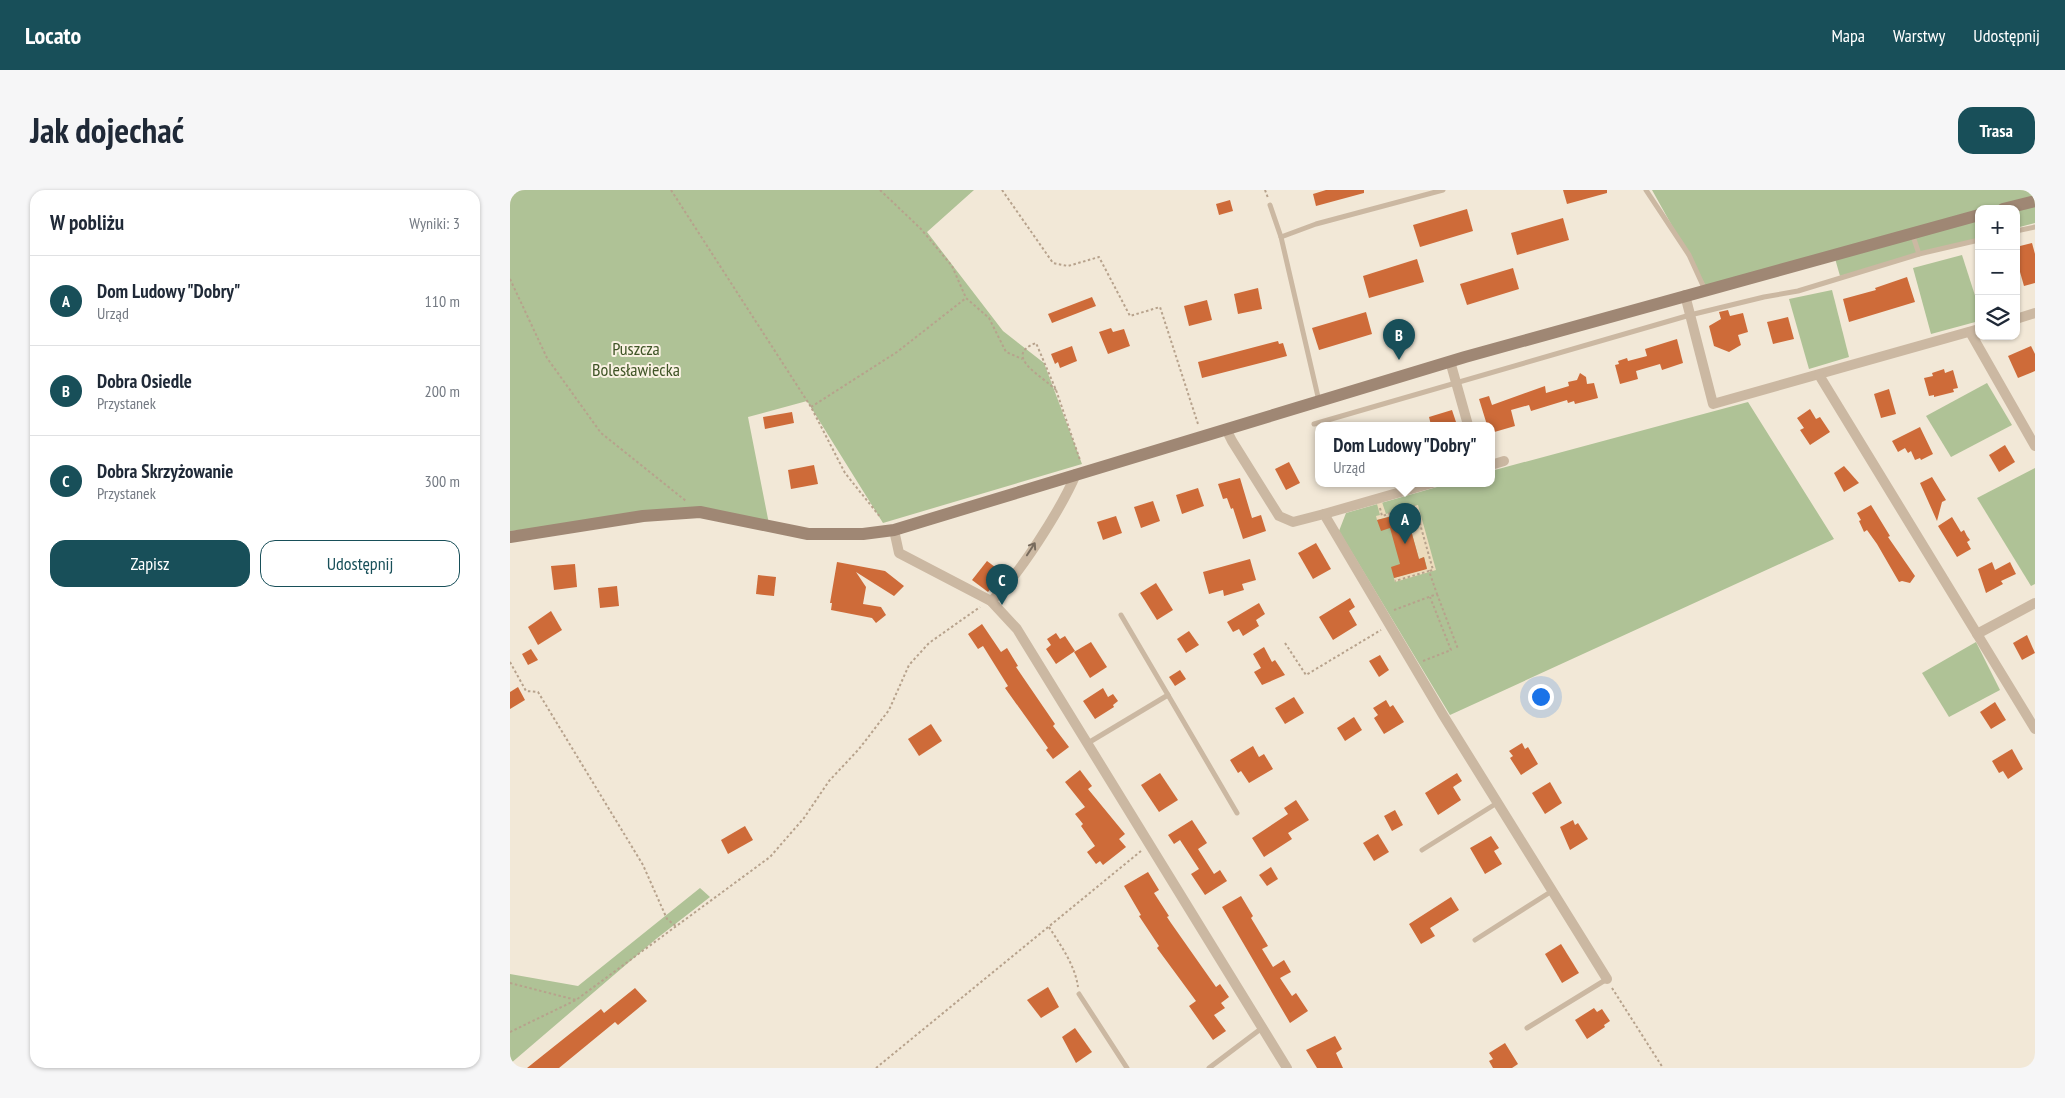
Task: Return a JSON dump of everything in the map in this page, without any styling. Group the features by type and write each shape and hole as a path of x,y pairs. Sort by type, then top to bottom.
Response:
{"main road":[{"path":"2019,205 2035,201"},
{"path":"510,537 643,516 700,512 808,534 864,534 894,530 1450,361 1975,216"}],"street":[{"path":"1686,295 1713,404 1819,376 1974,331 2035,446"},
{"path":"2020,318 2035,313"},
{"path":"1450,361 1467,422"},
{"path":"1819,376 2035,729"},
{"path":"1226,429 1279,516 1294,522 1418,487"},
{"path":"1495,464 1504,462"},
{"path":"991,601 1001,592 1030,552 1080,473"},
{"path":"1324,514 1382,614 1606,979"},
{"path":"894,530 899,553 991,601 1017,629 1287,1068"},
{"path":"1977,634 2035,603"}],"lane":[{"path":"1281,237 1316,224 1443,190"},
{"path":"1646,190 1689,256 1706,290"},
{"path":"1270,205 1281,237 1319,402"},
{"path":"2020,230 2035,227"},
{"path":"1912,233 1918,254"},
{"path":"1321,422 1690,316 1764,296 1798,291 1918,254 1975,241"},
{"path":"1121,615 1236,813"},
{"path":"1087,743 1168,695"},
{"path":"1422,850 1498,803"},
{"path":"1475,940 1552,891"},
{"path":"1527,1028 1606,979"},
{"path":"1080,994 1127,1068"},
{"path":"1209,1068 1263,1028"}],"path":[{"path":"671,190 811,407 845,473 878,516 894,530"},
{"path":"880,190 921,228 952,266 966,298 989,318 1006,352 1022,359 1028,367 1047,380 1056,390"},
{"path":"1002,190 1053,264 1068,266 1099,257 1130,316 1160,306 1201,436"},
{"path":"510,278 547,358 601,433 700,512"},
{"path":"811,407 897,352 966,298"},
{"path":"1022,359 1023,351 1036,343 1056,390 1080,473"},
{"path":"1377,499 1382,516 1415,506 1433,570 1395,581"},
{"path":"1429,571 1458,649"},
{"path":"1382,614 1437,594"},
{"path":"1414,665 1451,650 1430,597"},
{"path":"510,1032 576,1000 770,857 804,818 829,781 859,749 888,710 909,665 929,643 965,616 991,601"},
{"path":"1285,643 1306,675 1389,625"},
{"path":"510,662 526,691 538,692 643,865 667,919 677,927"},
{"path":"876,1068 1150,845"},
{"path":"1049,927 1077,978 1080,994"},
{"path":"1606,979 1663,1068"},
{"path":"510,983 576,1000"}],"green space":[{"name":"Puszcza Bolesławiecka","path":"510,190 974,190 927,232 1003,331 1044,363 1082,464 883,523 807,401 748,417 769,524 705,512 510,531"},
{"path":"1652,190 2035,190 2035,223 2020,227 2020,205 1975,205 1975,239 1840,276 1834,255 1708,290"},
{"path":"1962,255 1975,296 1975,322 1931,334 1913,268"},
{"path":"1832,290 1849,357 1809,369 1789,299"},
{"path":"1987,383 2012,425 1951,457 1926,416"},
{"path":"1748,402 1834,539 1450,715 1339,531 1346,513 1437,487 1495,487 1495,470"},
{"path":"2035,468 2035,584 2031,586 1977,498"},
{"path":"1976,642 2000,690 1949,717 1922,673"},
{"path":"700,888 710,897 656,939 510,1064 510,974 578,986"}],"shaded area":[{"path":"1382,502 1386,514 1418,505 1436,570 1395,582 1394,578 1427,568 1424,557 1419,559 1409,523 1414,521 1410,511 1377,520 1376,516 1380,515 1377,504"}],"building":[{"path":"1326,190 1364,190 1364,193 1316,206 1313,194"},
{"path":"1563,190 1607,190 1607,193 1567,204"},
{"path":"1230,200 1233,211 1219,215 1216,204"},
{"path":"1467,209 1473,231 1420,247 1413,225"},
{"path":"1563,218 1569,240 1517,255 1511,233"},
{"path":"2032,243 2035,254 2035,283 2024,286 2020,272 2020,246"},
{"path":"1417,259 1424,282 1369,298 1363,276"},
{"path":"1513,268 1519,289 1467,305 1460,284"},
{"path":"1907,277 1915,302 1849,322 1843,299 1876,290 1875,288"},
{"path":"1258,288 1262,309 1238,314 1234,294"},
{"path":"1092,297 1096,306 1052,323 1048,314"},
{"path":"1207,300 1212,320 1189,326 1184,306"},
{"path":"1728,310 1730,316 1743,313 1748,332 1738,335 1741,345 1729,352 1714,346 1709,326 1721,319 1719,312"},
{"path":"1366,312 1372,334 1319,350 1312,328"},
{"path":"1788,317 1794,339 1773,344 1767,322"},
{"path":"1111,328 1113,332 1124,329 1130,346 1108,354 1099,332"},
{"path":"1677,339 1683,363 1662,370 1660,364 1636,371 1638,379 1620,384 1615,365 1619,364 1618,361 1627,358 1628,361 1647,356 1645,349"},
{"path":"1278,341 1279,344 1283,343 1287,356 1202,378 1198,362"},
{"path":"1072,346 1077,361 1060,368 1058,362 1055,364 1051,354"},
{"path":"2031,346 2035,354 2035,371 2018,378 2008,356"},
{"path":"1944,369 1945,373 1953,370 1958,388 1953,389 1954,392 1934,397 1934,395 1929,396 1924,378 1933,376 1932,373"},
{"path":"1580,373 1586,377 1587,384 1594,383 1598,398 1575,404 1574,401 1568,403 1567,400 1531,411 1529,405 1511,410 1515,426 1495,432 1495,422 1486,422 1479,399 1489,396 1492,405 1545,386 1546,393 1569,386 1568,382 1577,380"},
{"path":"1889,389 1896,414 1881,418 1874,394"},
{"path":"1810,409 1816,419 1820,417 1830,432 1810,445 1800,430 1804,428 1797,418"},
{"path":"1452,410 1456,422 1430,422 1429,417"},
{"path":"792,412 794,423 765,429 763,417"},
{"path":"1920,427 1933,454 1921,460 1920,458 1915,460 1911,451 1908,453 1905,448 1898,452 1892,441"},
{"path":"2005,445 2015,462 1999,472 1989,455"},
{"path":"1289,462 1300,483 1286,490 1275,469"},
{"path":"814,465 818,484 791,489 788,470"},
{"path":"1844,466 1859,483 1844,492 1834,473"},
{"path":"1932,477 1946,500 1942,502 1937,521 1920,483"},
{"path":"1240,478 1252,518 1261,515 1266,531 1243,539 1233,508 1231,509 1227,498 1223,499 1218,484"},
{"path":"1198,488 1204,506 1182,514 1176,495"},
{"path":"1153,501 1160,521 1141,528 1134,507"},
{"path":"1871,505 1890,536 1888,537 1915,576 1910,583 1899,582 1877,544 1867,530 1864,532 1857,513"},
{"path":"1411,511 1414,522 1409,523 1419,559 1424,557 1427,569 1394,578 1391,567 1400,564 1390,528 1381,531 1377,520"},
{"path":"1116,516 1122,533 1103,540 1097,522"},
{"path":"1952,517 1961,532 1964,530 1970,540 1967,542 1971,549 1957,557 1938,526"},
{"path":"1316,543 1331,569 1313,579 1298,553"},
{"path":"1250,559 1256,580 1242,584 1244,590 1224,596 1223,590 1209,594 1203,572"},
{"path":"987,561 1003,573 988,592 972,580"},
{"path":"837,562 885,571 904,586 894,596 856,572 866,587 863,604 881,607 886,615 876,623 872,618 831,610 832,603 830,603"},
{"path":"1992,562 1995,570 2010,562 2016,574 2001,581 2003,584 1986,593 1978,569"},
{"path":"575,564 577,587 554,590 551,566"},
{"path":"758,575 776,577 774,596 756,594"},
{"path":"1156,583 1173,610 1157,620 1140,593"},
{"path":"617,586 619,606 600,608 598,588"},
{"path":"1350,598 1355,607 1349,611 1357,625 1333,640 1319,617"},
{"path":"1259,603 1265,614 1256,620 1259,626 1243,636 1239,629 1233,632 1227,622"},
{"path":"551,611 562,630 538,645 528,627"},
{"path":"982,624 1001,652 1007,648 1018,666 1016,667 1055,724 1053,726 1069,747 1053,759 1046,750 1048,748 1005,688 1008,686 983,646 978,649 968,634"},
{"path":"1189,631 1199,645 1186,653 1177,639"},
{"path":"1056,633 1060,639 1065,636 1075,651 1056,664 1046,649 1051,645 1047,639"},
{"path":"2027,635 2035,653 2022,660 2013,643"},
{"path":"1091,642 1107,667 1090,678 1074,652"},
{"path":"1264,647 1272,662 1275,660 1285,675 1262,685 1254,672 1261,668 1253,654"},
{"path":"531,649 538,660 528,665 522,654"},
{"path":"1380,655 1389,670 1379,677 1369,661"},
{"path":"1180,670 1186,679 1175,686 1169,677"},
{"path":"518,687 525,700 510,709 510,692"},
{"path":"1103,688 1108,697 1113,694 1118,701 1113,705 1114,707 1095,719 1083,701"},
{"path":"1294,697 1304,713 1285,724 1275,708"},
{"path":"1386,700 1390,707 1393,705 1404,722 1384,734 1374,718 1378,715 1373,708"},
{"path":"1995,702 2006,720 1991,729 1980,712"},
{"path":"1354,717 1362,730 1345,741 1337,728"},
{"path":"931,724 942,741 919,756 908,739"},
{"path":"1522,743 1525,749 1528,747 1538,764 1521,775 1510,758 1513,756 1509,751"},
{"path":"1253,746 1259,757 1264,754 1273,769 1249,783 1241,771 1238,773 1230,760"},
{"path":"2012,749 2023,769 2008,779 2003,771 1999,773 1992,761"},
{"path":"1080,770 1092,786 1088,789 1125,834 1119,839 1126,847 1103,865 1100,861 1096,864 1087,852 1095,846 1075,814 1085,807 1065,782"},
{"path":"1160,773 1178,800 1159,812 1141,785"},
{"path":"1457,773 1462,781 1453,787 1461,800 1438,815 1425,793"},
{"path":"1550,782 1562,803 1545,814 1532,793"},
{"path":"1296,800 1309,820 1288,833 1292,839 1264,857 1252,838 1288,814 1284,808"},
{"path":"1395,810 1403,825 1392,831 1384,816"},
{"path":"1192,820 1207,843 1198,849 1214,874 1220,870 1227,881 1205,895 1191,874 1199,869 1180,840 1174,844 1168,835"},
{"path":"1573,820 1575,825 1578,823 1588,839 1570,850 1560,827"},
{"path":"745,826 753,840 728,854 721,840"},
{"path":"1378,834 1389,852 1374,861 1363,843"},
{"path":"1491,836 1499,848 1494,851 1502,864 1485,874 1470,848"},
{"path":"1271,867 1278,879 1267,886 1259,875"},
{"path":"1148,872 1159,890 1154,893 1169,916 1167,917 1216,987 1220,984 1229,997 1221,1003 1225,1008 1214,1015 1226,1031 1213,1040 1189,1006 1196,1001 1157,948 1159,946 1139,916 1141,915 1124,886"},
{"path":"1241,896 1253,916 1251,918 1268,946 1262,949 1273,967 1284,960 1291,972 1280,978 1292,996 1296,993 1308,1011 1290,1023 1222,907"},
{"path":"1451,897 1459,910 1430,928 1435,936 1421,944 1409,924"},
{"path":"1561,944 1579,973 1562,983 1545,954"},
{"path":"1048,987 1059,1007 1041,1018 1027,1000"},
{"path":"635,988 647,1001 618,1025 615,1022 559,1068 527,1068 601,1009 604,1013"},
{"path":"1594,1008 1597,1012 1602,1009 1610,1021 1604,1025 1605,1027 1587,1039 1575,1020"},
{"path":"1075,1028 1092,1052 1076,1063 1062,1037"},
{"path":"1335,1036 1342,1049 1336,1053 1343,1068 1317,1068 1306,1050"},
{"path":"1505,1043 1518,1064 1512,1068 1493,1068 1489,1061 1493,1059 1489,1053"}],"place":[{"name":"Dobra Osiedle","path":"1399,360"},
{"name":"Dom Ludowy \"Dobry\"","path":"1405,544"},
{"name":"Dobra Skrzyżowanie","path":"1002,605"}]}
